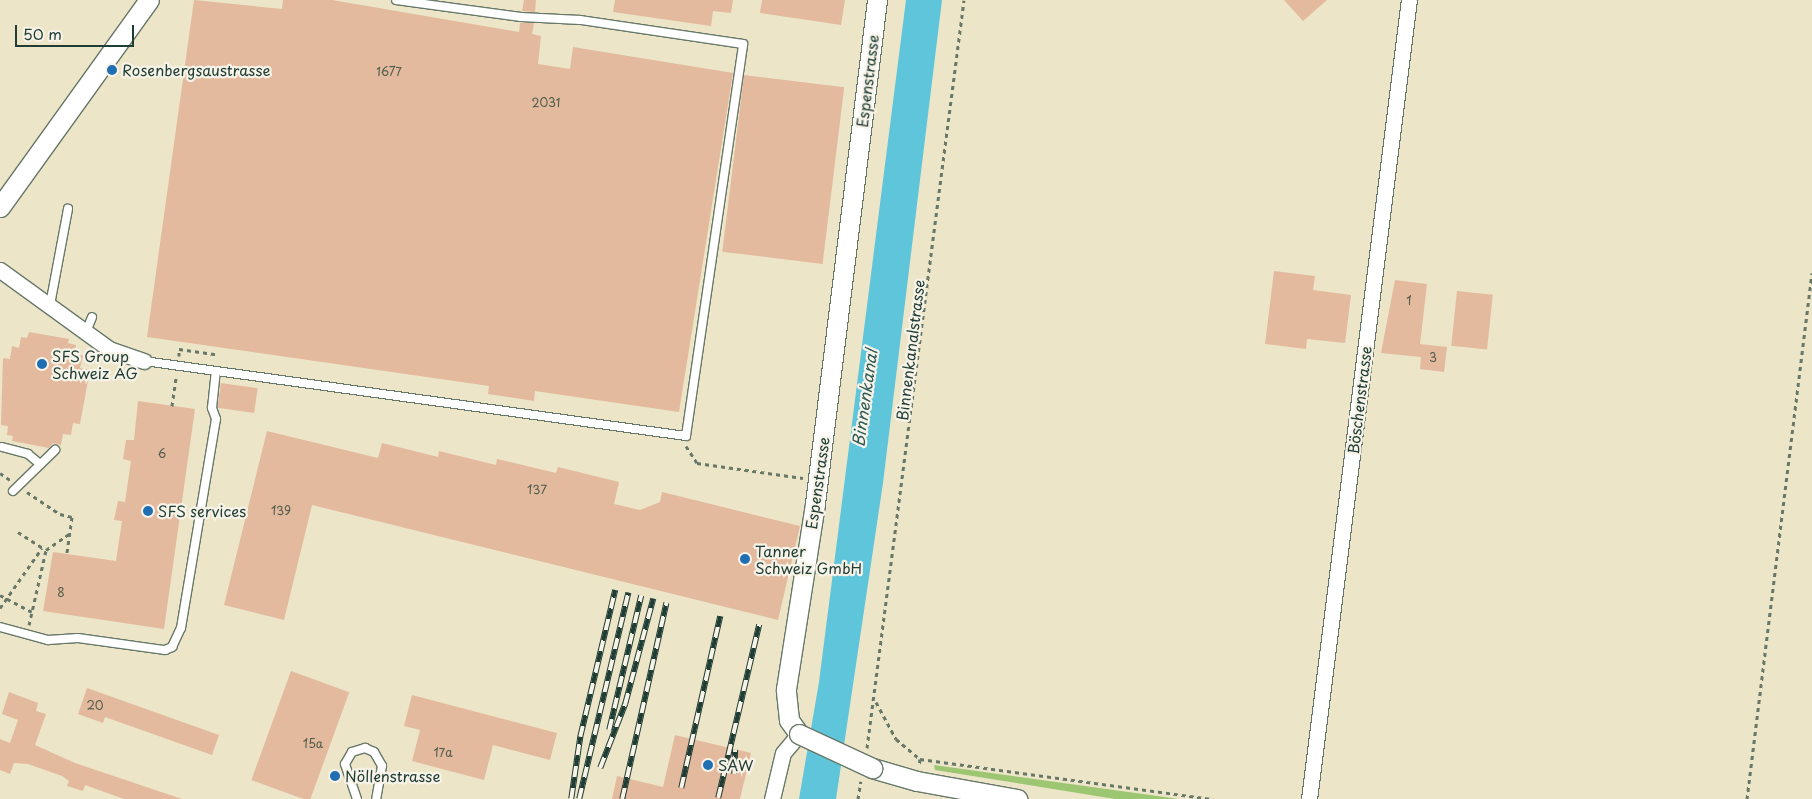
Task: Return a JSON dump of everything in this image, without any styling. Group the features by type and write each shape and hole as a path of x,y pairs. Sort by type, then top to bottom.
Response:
{"street":[{"path":"0,207 149,0"},
{"name":"Espenstrasse","path":"794,727 786,689 818,480 877,0"},
{"name":"Böschenstrasse","path":"1309,799 1409,0"},
{"path":"0,272 109,349 144,360"},
{"path":"772,799 783,754 794,727 867,766 917,782 1017,799"}],"lane":[{"path":"144,360 686,436 743,44 580,20 521,17 396,0"},
{"path":"50,306 68,209"},
{"path":"86,332 92,317"},
{"path":"0,627 26,636 78,638 165,650 172,647 181,628 216,420 212,408 216,371"},
{"path":"2,447 28,454 40,464"},
{"path":"16,489 55,450"},
{"path":"357,799 345,764 352,752 365,748 374,752 382,766 376,799"}],"path":[{"name":"Binnenkanalstrasse","path":"858,799 867,766 876,702 964,0"},
{"path":"1747,799 1812,273"},
{"path":"686,436 686,450 697,463 818,480"},
{"path":"0,473 16,489 60,514 72,517 67,553"},
{"path":"18,532 46,550"},
{"path":"26,636 46,550 70,533"},
{"path":"0,608 42,548"},
{"path":"0,595 32,612"},
{"path":"876,702 896,739 920,759 1212,799"},
{"path":"917,782 920,759"}],"green space":[{"path":"934,765 1179,799 1115,799 935,770"}],"water":[{"name":"Binnenkanal","path":"906,0 942,0 883,483 836,799 799,799 819,682"}],"building":[{"path":"194,0 282,9 283,0 332,0 519,32 520,23 534,23 532,34 541,36 538,64 570,69 573,47 733,73 679,412 535,391 534,401 488,394 489,386 147,337"},
{"path":"524,0 536,0 535,12 522,11"},
{"path":"615,0 733,0 731,13 713,11 711,26 613,12"},
{"path":"762,0 845,0 841,25 760,13"},
{"path":"1284,0 1327,0 1303,21"},
{"path":"744,75 844,87 823,264 722,252"},
{"path":"1274,271 1315,276 1313,290 1351,295 1345,343 1307,339 1306,349 1265,344"},
{"path":"1395,280 1427,284 1420,344 1447,347 1444,372 1420,369 1421,357 1381,353"},
{"path":"1457,291 1493,295 1487,349 1451,346"},
{"path":"29,332 69,339 68,343 76,345 74,354 83,356 80,368 90,370 80,424 73,423 71,435 63,434 61,445 53,443 49,448 12,441 13,436 7,435 8,426 1,425 3,358 10,359 12,346 19,348 21,337 27,338"},
{"path":"221,383 258,388 254,413 218,408"},
{"name":"SFS services","path":"138,401 195,409 164,629 43,611 53,552 116,561 122,521 114,520 118,501 125,502 131,461 123,459 126,440 134,440"},
{"path":"267,431 378,458 382,443 438,457 439,451 496,465 497,459 556,473 558,467 619,482 614,504 640,510 660,502 662,492 800,526 778,620 312,505 284,620 224,605"},
{"path":"291,671 349,692 310,799 304,799 251,780"},
{"path":"87,688 219,735 212,755 105,717 103,723 78,714"},
{"path":"9,692 38,703 36,711 46,714 35,745 75,763 182,799 124,799 85,785 83,791 67,786 69,781 62,776 28,764 14,763 10,774 0,770 0,739 10,743 18,720 2,714"},
{"path":"412,695 557,733 550,760 493,745 484,780 412,761 420,730 404,726"},
{"name":"SAW","path":"675,735 751,753 740,799 612,799 617,776 663,787"}],"railway":[{"path":"571,799 580,737 615,590"},
{"path":"579,799 628,593"},
{"path":"609,730 641,596"},
{"path":"600,768 625,704 653,599"},
{"path":"622,799 666,603"},
{"path":"681,788 720,616"},
{"path":"718,798 759,625"},
{"path":"734,774 735,750"}],"place":[{"name":"Rosenbergsaustrasse","path":"112,70"},
{"name":"SFS Group Schweiz AG","path":"42,364"},
{"name":"SFS services","path":"148,511"},
{"name":"Tanner Schweiz GmbH","path":"745,559"},
{"name":"SAW","path":"708,765"},
{"name":"Nöllenstrasse","path":"335,776"}]}
